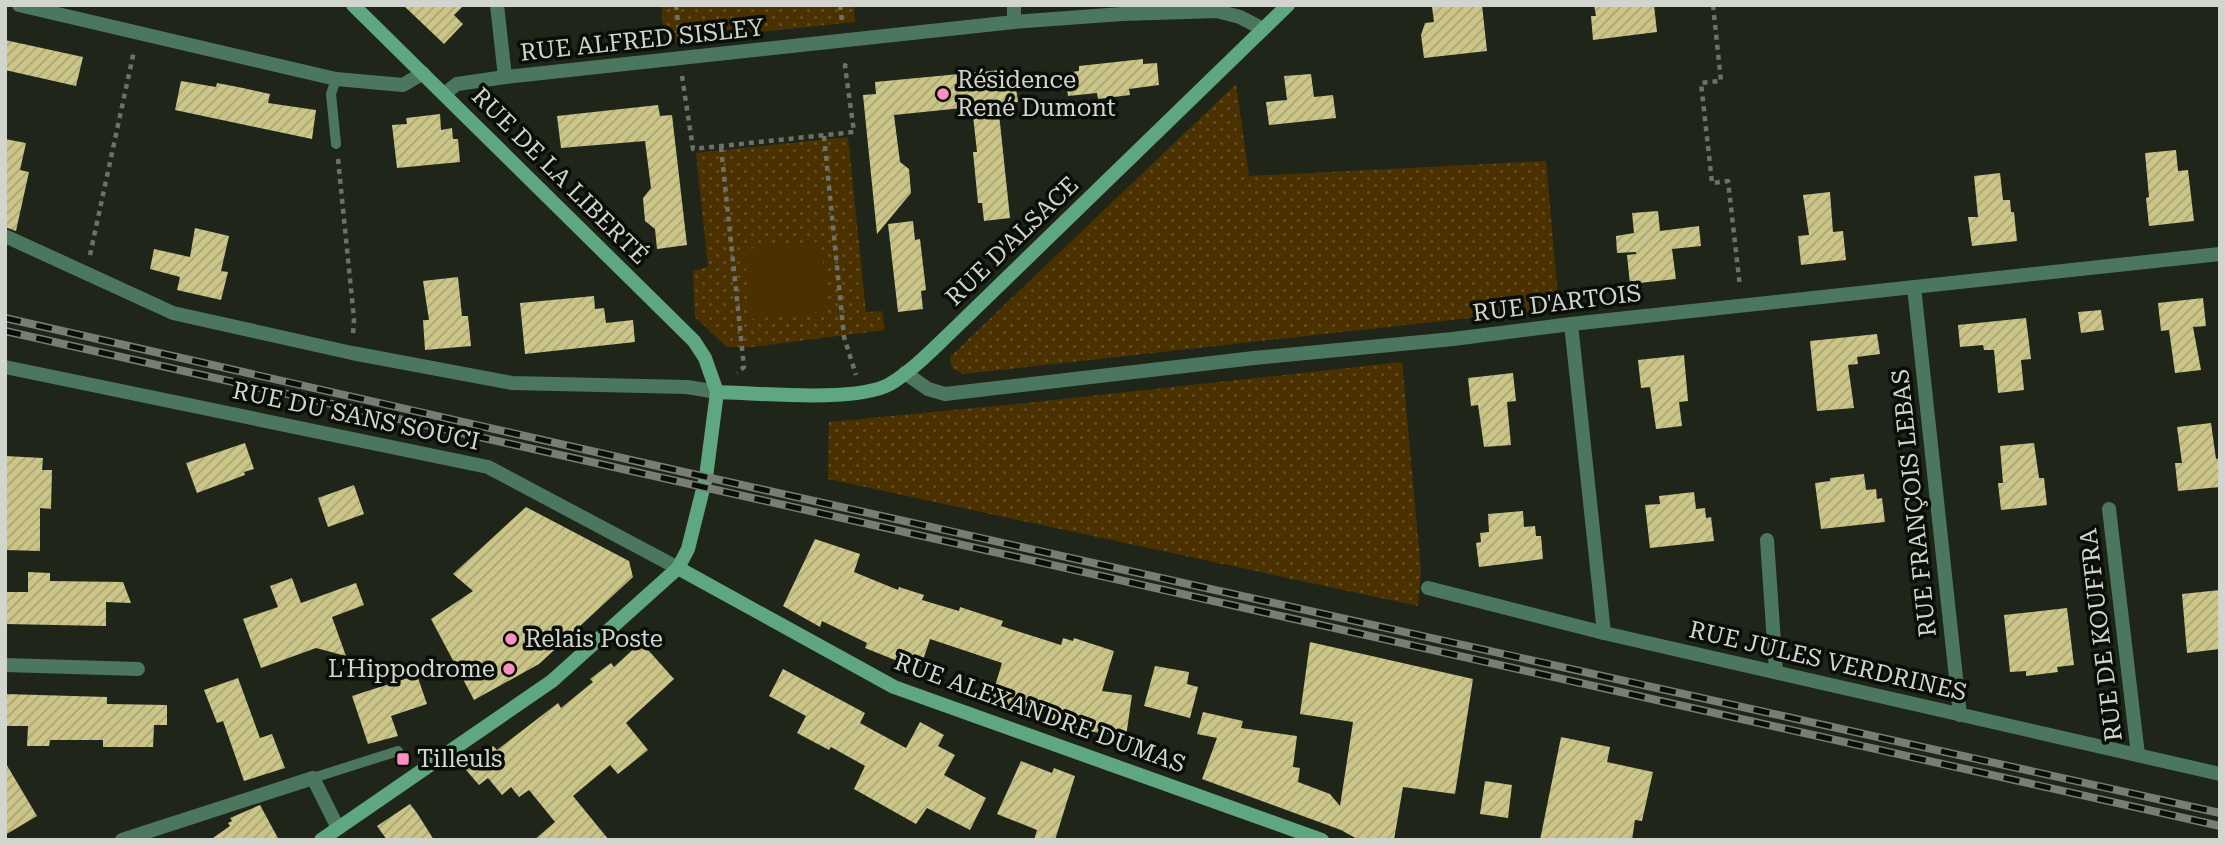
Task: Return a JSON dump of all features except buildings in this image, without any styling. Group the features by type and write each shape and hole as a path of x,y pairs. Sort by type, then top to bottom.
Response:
{"street":[{"path":"19,5 336,79 403,85 423,73"},
{"name":"RUE DE LA LIBERTÉ","path":"353,5 694,341 705,358 717,392"},
{"path":"497,5 505,77"},
{"path":"1014,5 1014,22"},
{"name":"RUE D'ALSACE","path":"717,392 792,395 858,393 888,385 905,373 991,294 1288,5"},
{"name":"RUE ALFRED SISLEY","path":"444,94 457,84 505,77 1014,22 1122,14 1217,11 1240,17 1264,29"},
{"path":"5,236 173,313 352,353 512,383 687,387 717,392 706,477 688,549 678,568 552,681 321,840"},
{"name":"RUE D'ARTOIS","path":"905,373 928,389 945,394 2220,254"},
{"name":"RUE FRANÇOIS LEBAS","path":"1914,287 1960,715"},
{"path":"1571,324 1604,633"},
{"name":"RUE DU SANS SOUCI","path":"5,367 488,467 678,568"},
{"name":"RUE DE KOUFFRA","path":"2109,509 2137,755"},
{"path":"1767,540 1776,672"},
{"name":"RUE ALEXANDRE DUMAS","path":"678,568 894,687 1322,840"},
{"name":"RUE JULES VERDRINES","path":"1428,588 1604,633 2220,774"},
{"path":"5,665 138,669"},
{"path":"122,840 313,778 338,828"}],"lane":[{"path":"336,79 331,94 336,144"},
{"path":"313,778 398,751"}],"path":[{"path":"676,5 680,38 677,60 684,81 693,149 854,132 845,66 852,40 842,24 840,5"},
{"path":"1713,5 1721,81 1701,83 1713,183 1728,181 1742,305"},
{"path":"83,272 92,250 138,34"},
{"path":"824,136 844,337 856,370 858,393"},
{"path":"336,144 354,319 352,353"},
{"path":"717,392 744,367 721,146"}],"shaded area":[{"path":"661,5 854,5 855,22 665,42"},
{"path":"1236,84 1249,176 1546,161 1559,308 963,374 952,368 950,357"},
{"path":"848,137 866,312 882,311 885,330 752,347 727,347 695,317 693,271 708,267 696,153"},
{"path":"821,242 828,311 751,319 744,249"},
{"path":"1402,362 1421,572 1418,606 828,479 829,422"}],"railway":[{"path":"5,318 706,477 2220,813"},
{"path":"5,331 2220,826"}],"place":[{"name":"Résidence René Dumont","path":"943,94"},
{"name":"Relais Poste","path":"511,639"},
{"name":"L'Hippodrome","path":"509,669"},
{"name":"Tilleuls","path":"403,759"}]}
